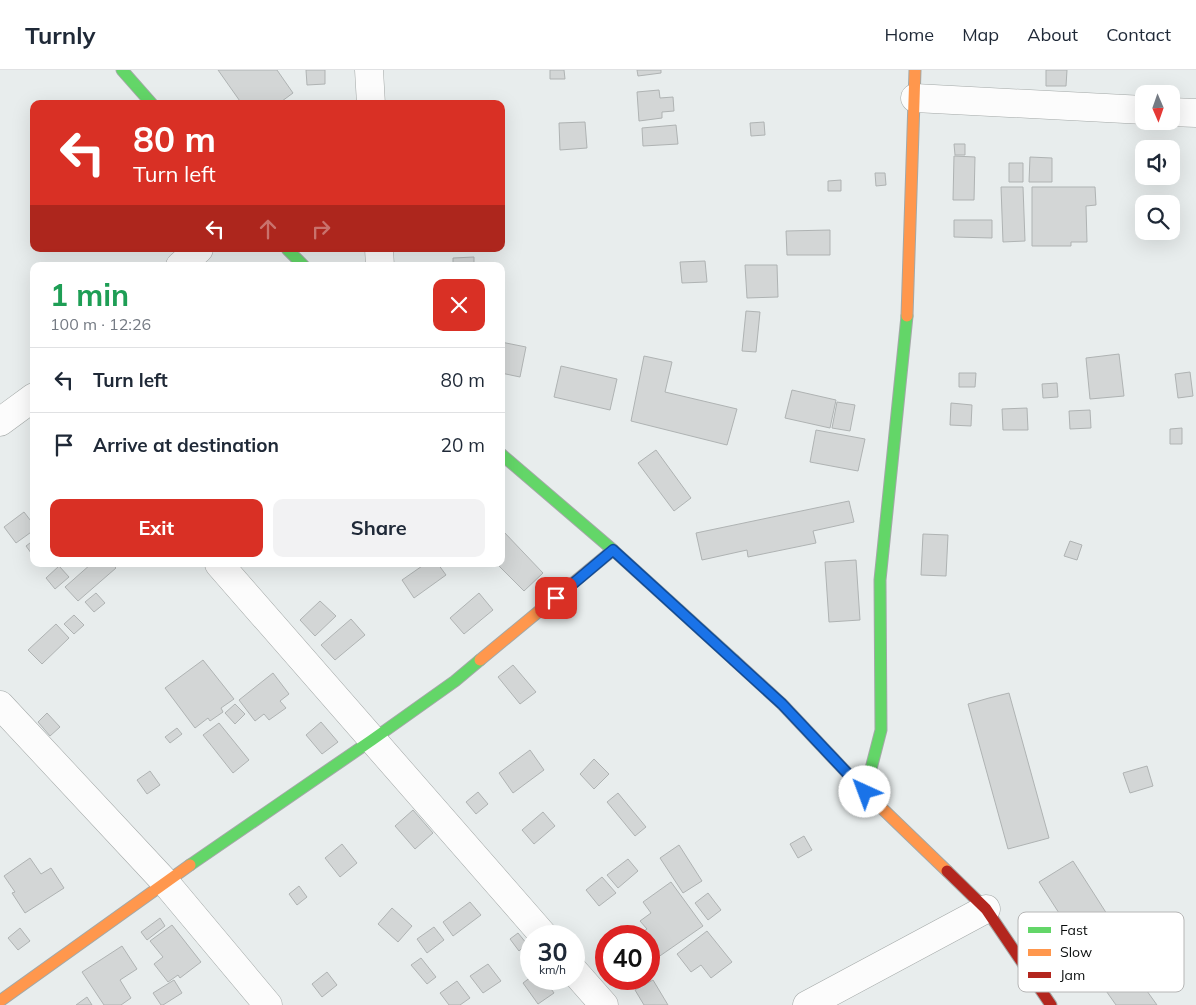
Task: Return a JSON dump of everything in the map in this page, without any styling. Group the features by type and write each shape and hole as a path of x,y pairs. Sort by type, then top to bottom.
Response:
{"street":[{"path":"369,70 371,100"},
{"path":"865,792 881,730 880,580 907,320 915,70"},
{"path":"129,74 149,100"},
{"path":"915,98 1135,110"},
{"path":"1180,112 1196,113"},
{"path":"184,262 196,252"},
{"path":"290,252 300,262"},
{"path":"0,422 30,400"},
{"path":"505,457 613,550 782,704 865,792 986,909 1018,956"},
{"path":"0,1001 165,882 455,681 613,550"},
{"path":"222,567 534,925"},
{"path":"0,705 165,882 268,1005"},
{"path":"807,1005 986,909"},
{"path":"585,983 604,1005"},
{"path":"1042,992 1051,1005"}],"building":[{"path":"218,70 277,70 293,93 283,100 239,100"},
{"path":"306,70 325,70 325,84 307,85"},
{"path":"550,70 564,70 565,79 550,79"},
{"path":"637,70 661,70 661,73 638,76"},
{"path":"1046,70 1067,70 1066,86 1046,86"},
{"path":"659,90 660,98 673,97 674,111 662,112 662,118 639,121 637,92"},
{"path":"585,122 587,148 560,150 559,123"},
{"path":"764,122 765,135 751,136 750,123"},
{"path":"676,125 678,144 643,146 642,128"},
{"path":"954,144 965,144 965,155 955,155"},
{"path":"954,156 975,157 974,200 953,200"},
{"path":"1030,157 1052,158 1052,182 1029,182"},
{"path":"1009,163 1023,163 1023,182 1009,182"},
{"path":"875,173 885,173 886,185 876,186"},
{"path":"841,180 841,191 828,191 828,181"},
{"path":"1001,187 1023,187 1025,241 1003,242"},
{"path":"1032,187 1095,187 1096,205 1086,206 1087,242 1071,242 1071,246 1032,246"},
{"path":"954,220 992,220 992,238 954,237"},
{"path":"830,230 830,255 787,255 786,231"},
{"path":"474,257 474,262 453,262 453,258"},
{"path":"705,261 707,282 682,283 680,262"},
{"path":"745,265 777,265 778,297 747,298"},
{"path":"746,311 760,312 756,352 742,351"},
{"path":"505,343 526,347 520,377 505,374"},
{"path":"1119,354 1124,396 1090,399 1086,358"},
{"path":"644,356 672,362 665,392 737,409 727,445 631,421"},
{"path":"561,366 617,379 610,410 554,397"},
{"path":"1190,372 1193,396 1178,398 1175,374"},
{"path":"959,373 976,373 975,387 959,387"},
{"path":"1057,383 1058,397 1043,398 1042,384"},
{"path":"792,390 836,400 830,428 785,418"},
{"path":"837,402 855,405 850,431 832,428"},
{"path":"951,403 972,405 971,426 950,425"},
{"path":"1027,408 1028,430 1003,430 1002,409"},
{"path":"1090,410 1091,428 1070,429 1069,411"},
{"path":"1182,428 1182,444 1170,444 1170,429"},
{"path":"816,430 865,439 858,471 810,462"},
{"path":"656,450 691,498 674,511 638,463"},
{"path":"849,501 854,522 813,531 816,543 748,557 747,550 702,560 696,533"},
{"path":"24,512 30,520 30,533 16,543 4,527"},
{"path":"505,533 543,573 524,591 500,567 505,567"},
{"path":"923,534 948,535 946,576 921,575"},
{"path":"1070,541 1082,545 1077,560 1064,556"},
{"path":"30,543 30,552 26,546"},
{"path":"856,560 860,620 829,622 825,562"},
{"path":"58,567 69,577 55,589 46,578"},
{"path":"88,567 116,568 78,601 65,587"},
{"path":"421,567 440,567 446,575 414,598 402,580"},
{"path":"96,593 105,603 94,612 85,602"},
{"path":"479,593 493,610 464,634 450,618"},
{"path":"320,601 336,616 315,636 300,620"},
{"path":"74,615 84,625 74,634 64,624"},
{"path":"351,619 365,635 335,660 321,645"},
{"path":"56,624 69,638 42,664 28,650"},
{"path":"203,660 234,699 221,708 223,712 210,721 208,718 195,728 165,688"},
{"path":"513,665 536,692 520,704 498,677"},
{"path":"273,673 289,694 280,701 286,708 269,720 264,714 255,721 239,700"},
{"path":"1009,693 1049,838 1008,849 968,704"},
{"path":"235,704 245,714 235,724 225,713"},
{"path":"47,713 60,727 50,736 38,722"},
{"path":"321,722 338,742 322,754 306,735"},
{"path":"219,723 249,760 233,773 203,735"},
{"path":"177,728 182,734 170,743 165,737"},
{"path":"530,750 544,770 513,793 499,773"},
{"path":"594,759 609,774 594,789 580,774"},
{"path":"1147,766 1153,786 1130,793 1123,773"},
{"path":"150,771 160,785 147,794 137,780"},
{"path":"478,792 488,804 476,814 466,802"},
{"path":"618,793 646,827 635,836 607,802"},
{"path":"413,810 433,833 415,849 395,826"},
{"path":"543,812 555,826 534,844 522,830"},
{"path":"804,836 812,850 798,858 790,844"},
{"path":"342,844 357,863 340,877 325,858"},
{"path":"679,845 702,881 683,893 660,858"},
{"path":"30,858 41,874 51,868 64,888 25,913 12,893 15,892 4,876"},
{"path":"628,859 638,871 618,888 607,875"},
{"path":"1073,861 1106,912 1058,912 1039,882"},
{"path":"602,877 616,893 599,906 586,890"},
{"path":"671,882 703,926 660,956 660,925 644,925 640,921 651,913 643,902"},
{"path":"299,886 307,897 297,905 289,894"},
{"path":"708,893 721,910 708,920 695,903"},
{"path":"470,902 481,915 453,936 443,922"},
{"path":"392,908 412,926 398,942 378,924"},
{"path":"160,918 165,926 147,940 141,932"},
{"path":"172,925 201,962 180,978 178,975 168,982 154,964 163,957 150,941"},
{"path":"434,927 444,940 427,953 417,939"},
{"path":"20,928 30,941 18,950 8,938"},
{"path":"707,931 732,962 711,978 701,965 691,972 677,954"},
{"path":"518,933 520,935 519,951 510,939"},
{"path":"122,946 137,969 120,980 131,998 121,1005 104,1005 82,972"},
{"path":"421,958 436,977 427,984 411,965"},
{"path":"488,964 501,981 483,993 470,976"},
{"path":"327,972 337,985 322,997 312,984"},
{"path":"174,980 182,993 161,1005 153,993"},
{"path":"457,981 470,998 460,1005 449,1005 440,993"},
{"path":"528,990 552,990 554,993 538,1004"},
{"path":"635,990 659,990 668,1005 644,1005"},
{"path":"1107,992 1148,992 1157,1005 1116,1005"},
{"path":"87,997 92,1005 76,1005"}],"traffic: fast":[{"path":"122,70 148,100"},
{"path":"290,252 300,262"},
{"path":"865,792 881,730 880,580 907,316"},
{"path":"505,457 613,550 734,660"},
{"path":"190,865 372,740 455,681 480,660"}],"traffic: slow":[{"path":"907,316 915,70"},
{"path":"480,660 613,550"},
{"path":"734,660 782,704 865,792 947,871"},
{"path":"0,1001 190,865"}],"traffic: jam":[{"path":"947,871 986,909 1018,956"},
{"path":"1042,992 1051,1005"}],"route":[{"path":"556,598 613,550 782,704 865,792"}]}
